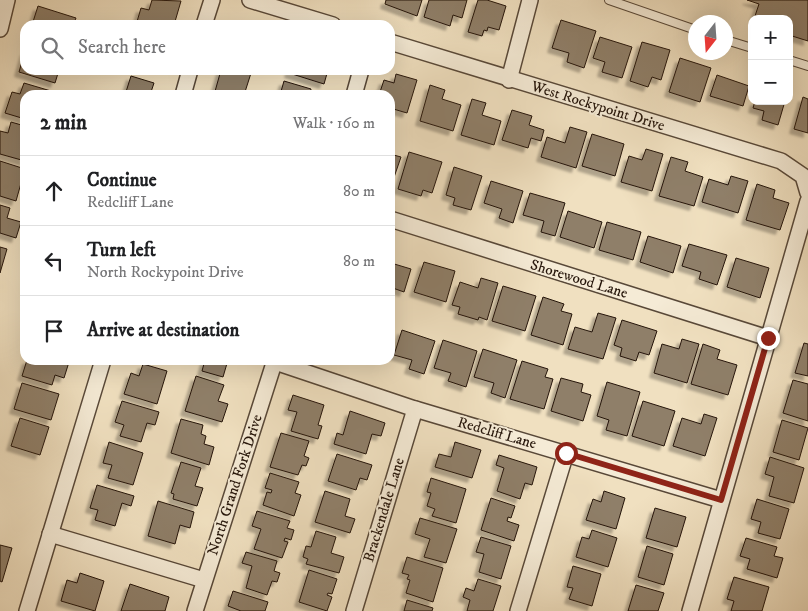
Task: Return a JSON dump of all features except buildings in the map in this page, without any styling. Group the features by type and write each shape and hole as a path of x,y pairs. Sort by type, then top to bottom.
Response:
{"street":[{"path":"0,29 7,0"},
{"path":"206,20 212,0"},
{"path":"250,0 316,20"},
{"path":"509,80 530,0"},
{"name":"West Rockypoint Drive","path":"395,44 509,80 781,161 794,168 803,176 808,193"},
{"path":"184,90 189,75"},
{"path":"355,90 360,75"},
{"path":"690,611 808,201"},
{"name":"Shorewood Lane","path":"395,221 768,338"},
{"path":"27,611 101,365"},
{"name":"North Grand Fork Drive","path":"195,611 274,365"},
{"name":"Redcliff Lane","path":"287,365 415,409 721,500"},
{"name":"Brackendale Lane","path":"354,611 415,409"},
{"path":"518,611 566,453"},
{"path":"50,534 204,580"}],"lane":[{"path":"609,0 688,27"},
{"path":"733,42 748,47"},
{"path":"793,61 808,66"}],"route":[{"path":"566,453 721,500 768,338"}]}
